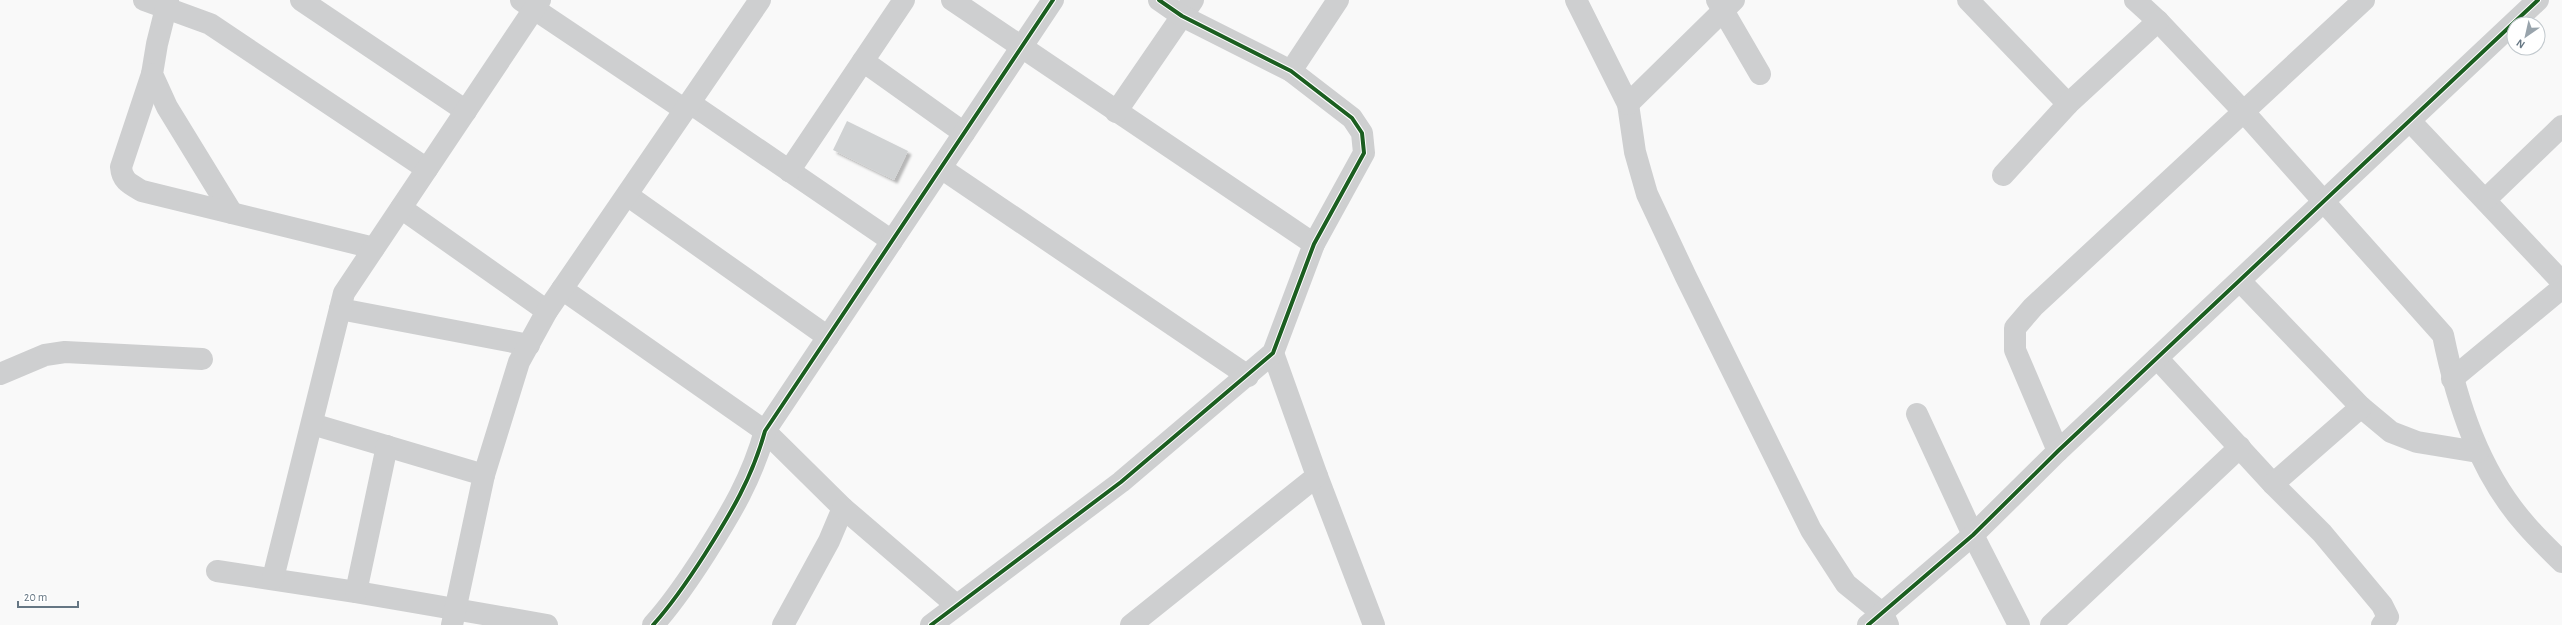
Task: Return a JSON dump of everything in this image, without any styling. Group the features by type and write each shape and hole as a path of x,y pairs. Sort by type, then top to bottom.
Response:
{"street":[{"path":"144,0 166,4 210,24 427,169"},
{"path":"301,0 466,111"},
{"path":"453,616 484,475 519,362 547,311 760,0"},
{"path":"789,171 904,0"},
{"path":"952,0 1116,112 1314,244"},
{"path":"653,625 673,604 738,502 756,462 765,432 1053,0"},
{"path":"931,625 1121,482 1274,353 1314,244 1364,152 1362,133 1352,118 1291,71 1187,8 1159,0"},
{"path":"1291,71 1338,0"},
{"path":"1576,0 1628,104 1635,152 1648,194 1689,284 1804,516 1846,584 1879,621 1973,535 2058,451 2538,0"},
{"path":"1968,0 2068,104"},
{"path":"2135,0 2158,21 2243,111 2322,202 2443,335 2452,379 2478,452 2507,501 2525,525 2562,562"},
{"path":"2058,451 2015,350 2015,328 2033,307 2364,0"},
{"path":"273,578 344,293 466,111 532,3 687,107 789,171 892,241"},
{"path":"166,4 152,74 121,166 122,177 127,183 142,191 374,248"},
{"path":"1628,104 1725,4 1760,74"},
{"path":"1116,112 1187,8"},
{"path":"2003,175 2068,104 2158,21"},
{"path":"863,61 964,133"},
{"path":"152,74 167,107 232,213"},
{"path":"2410,121 2562,282"},
{"path":"2486,200 2562,126"},
{"path":"941,168 1248,376"},
{"path":"626,195 828,337"},
{"path":"400,208 547,311"},
{"path":"2240,281 2361,406 2392,432 2417,442 2478,452"},
{"path":"2452,379 2562,288"},
{"path":"562,289 765,432 843,508 956,605"},
{"path":"340,309 529,345"},
{"path":"0,374 45,356 65,352 202,359"},
{"path":"1274,353 1317,476 1374,625"},
{"path":"2157,358 2273,484 2322,533 2382,604 2388,617 2382,625"},
{"path":"2273,484 2361,406"},
{"path":"1917,414 1973,535 2019,625"},
{"path":"312,424 484,475"},
{"path":"356,592 387,446"},
{"path":"2051,625 2240,447"},
{"path":"1131,625 1317,476"},
{"path":"783,625 830,541 843,508"},
{"path":"217,571 273,578 356,592 453,616 546,625"}],"building":[{"path":"847,121 908,151 894,180 833,150"}],"cycle path":[{"path":"653,625 687,582 715,539 747,480 765,431 1053,0"},
{"path":"931,625 1121,482 1273,353 1314,244 1364,153 1362,133 1352,118 1291,71 1182,16 1159,0"},
{"path":"1868,625 1973,535 2058,451 2538,0"}]}
